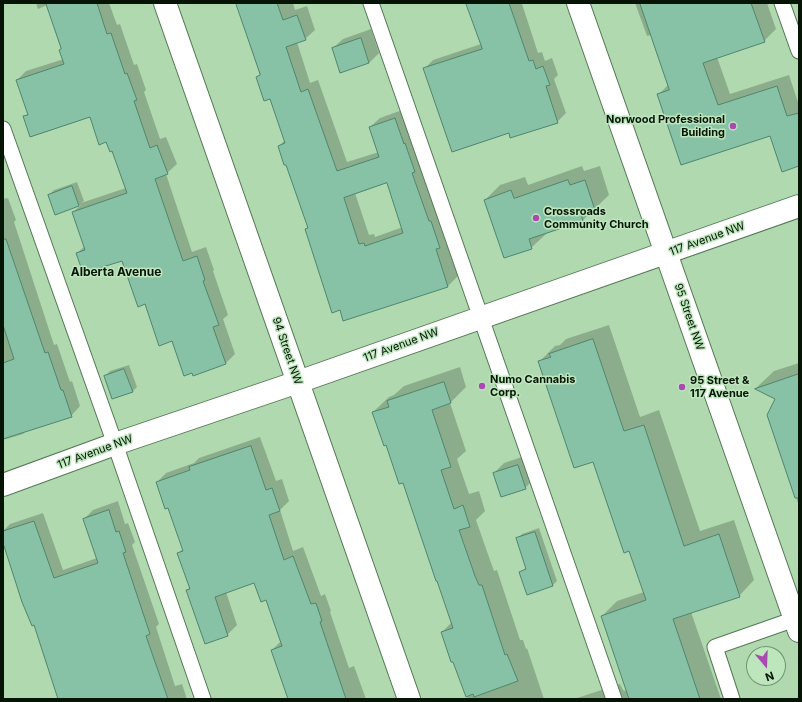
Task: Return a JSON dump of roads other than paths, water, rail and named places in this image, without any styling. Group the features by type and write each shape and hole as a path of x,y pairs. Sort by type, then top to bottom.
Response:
{"street":[{"name":"94 Street NW","path":"165,3 409,699"},
{"name":"95 Street NW","path":"578,3 797,625"},
{"name":"117 Avenue NW","path":"3,485 115,444 666,254 799,206"}],"lane":[{"path":"371,3 614,699"},
{"path":"782,3 799,51"},
{"path":"3,129 115,444 203,699"},
{"path":"732,699 715,647 797,625"}],"place":[{"name":"Norwood Professional Building","path":"733,126"},
{"name":"Crossroads Community Church","path":"536,218"},
{"name":"Numo Cannabis Corp.","path":"482,386"},
{"name":"95 Street & 117 Avenue","path":"682,387"}],"district":[{"name":"Alberta Avenue","path":"116,272"}]}
